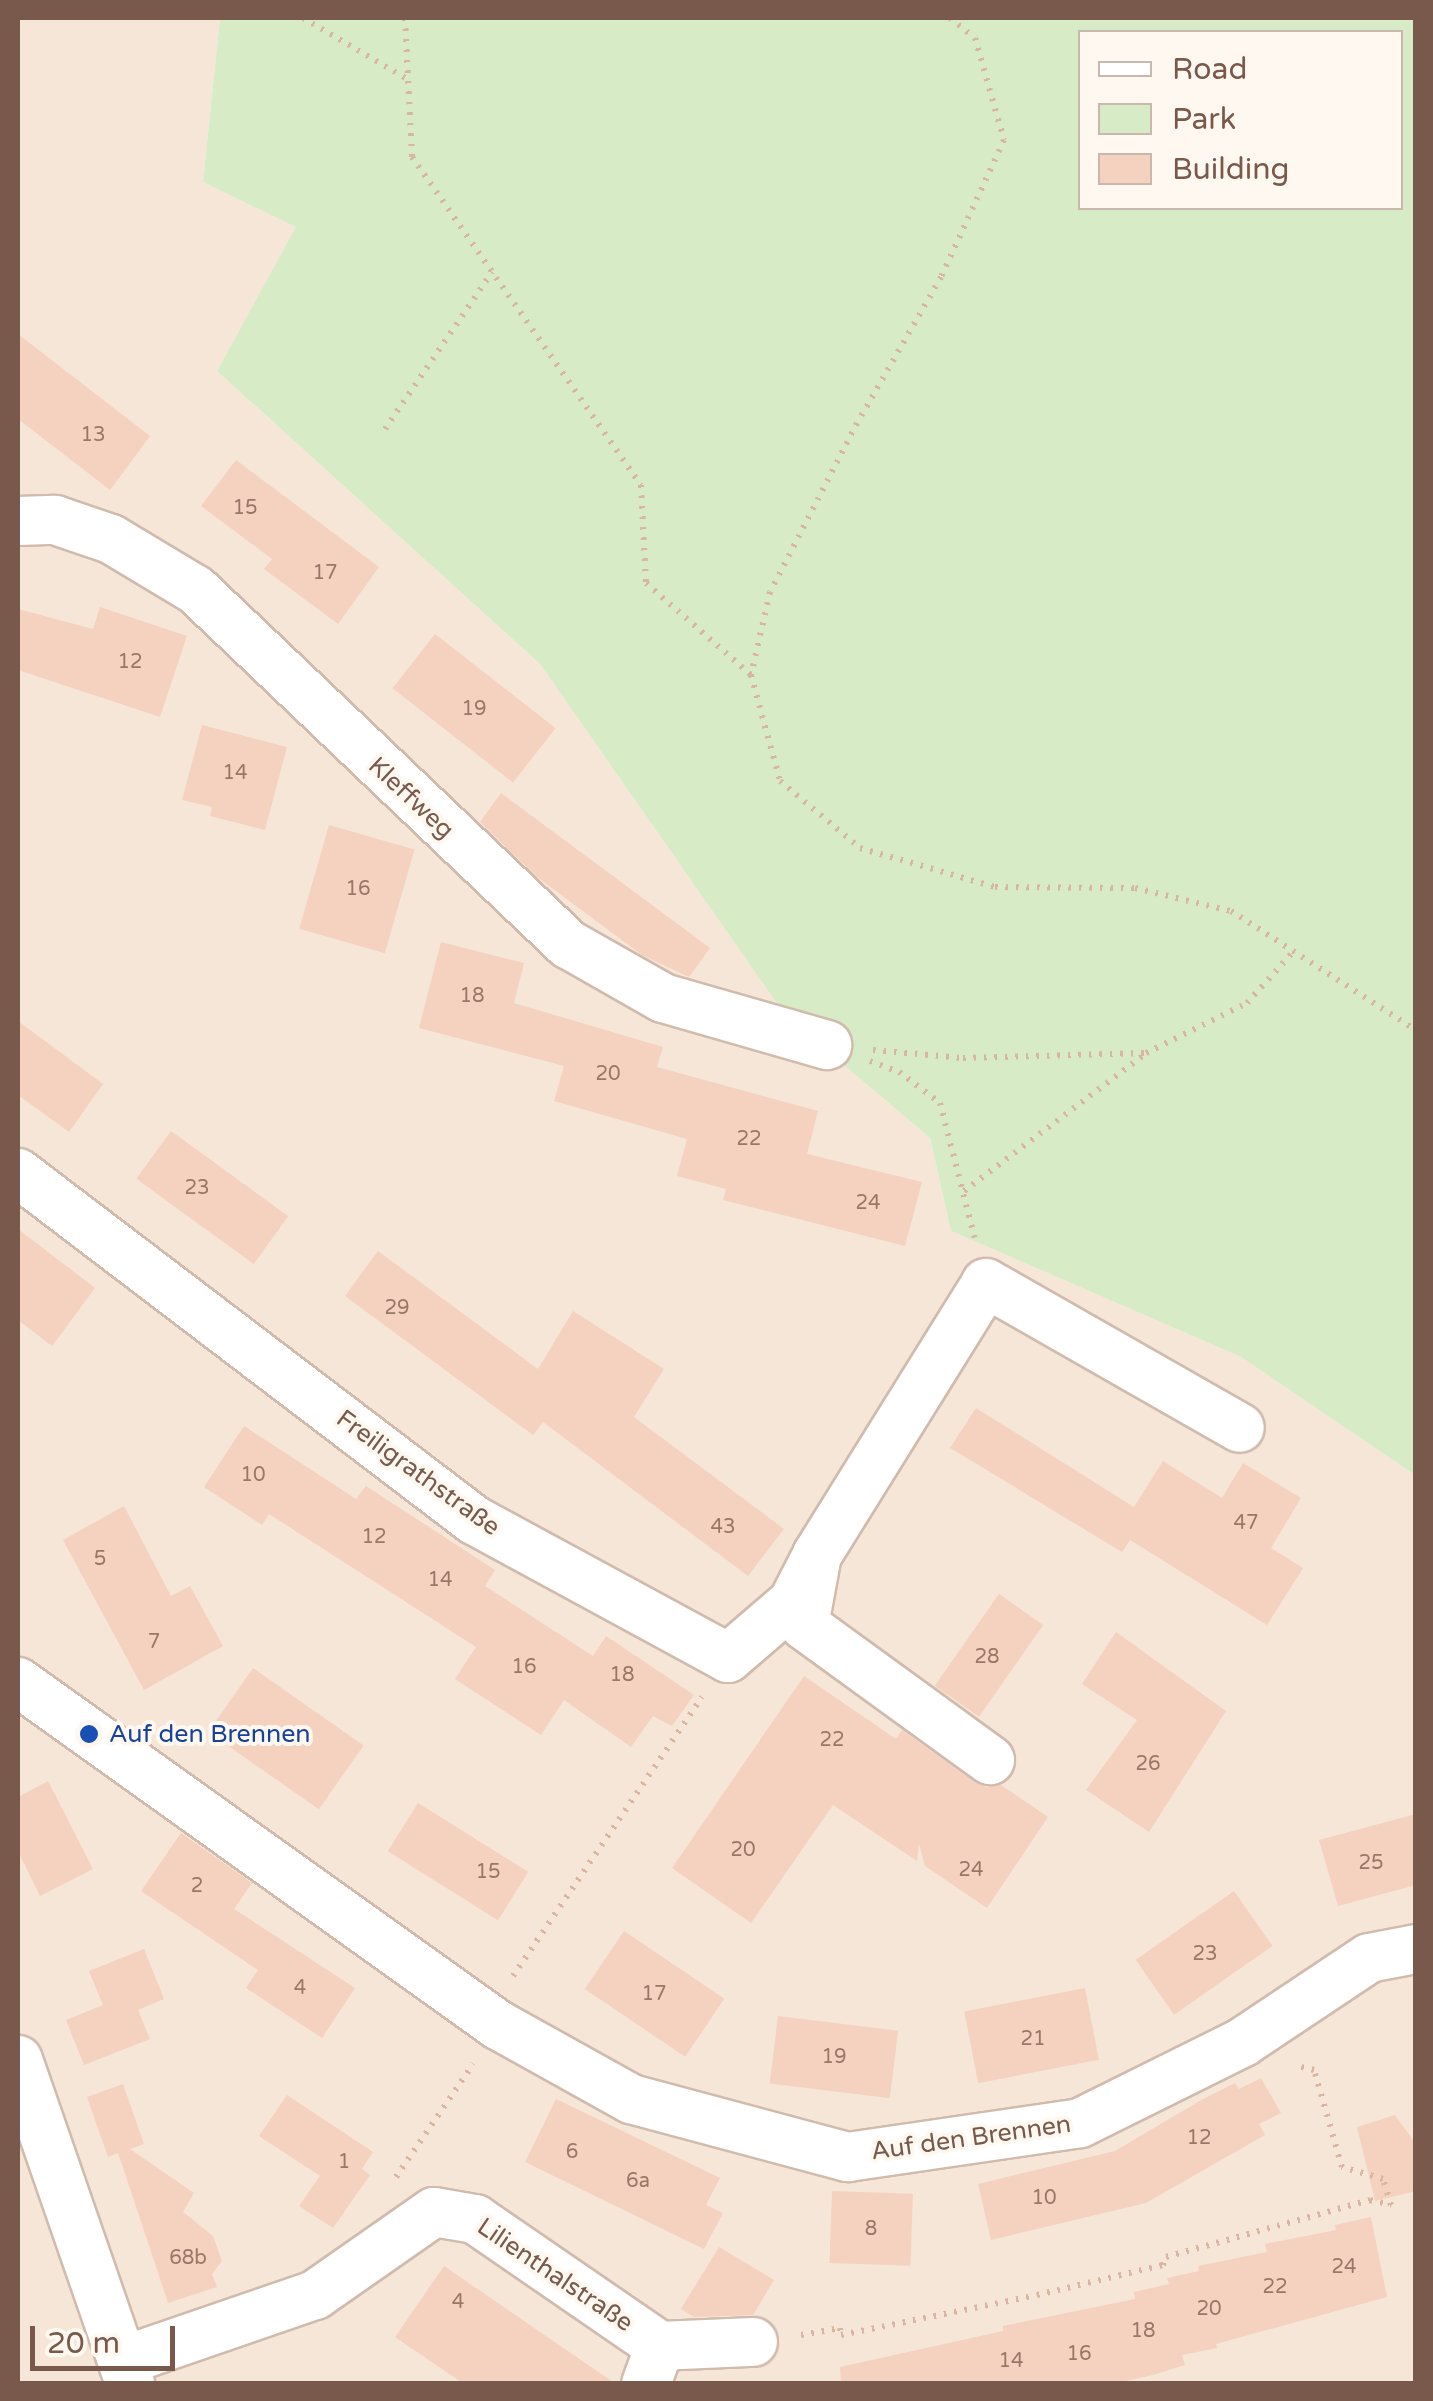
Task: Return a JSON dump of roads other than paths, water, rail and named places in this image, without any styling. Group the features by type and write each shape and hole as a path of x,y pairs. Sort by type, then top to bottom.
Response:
{"street":[{"name":"Kleffweg","path":"18,521 56,520 112,539 196,590 568,944 663,998 827,1045"},
{"name":"Freiligrathstraße","path":"18,1173 474,1520 728,1658 793,1602 818,1555"},
{"path":"990,1760 804,1625 818,1555 986,1284 1240,1428"},
{"name":"Auf den Brennen","path":"18,1682 498,2025 631,2099 848,2157 1080,2123 1243,2042 1369,1958 1416,1948"},
{"path":"18,2060 127,2372"},
{"name":"Lilienthalstraße","path":"127,2372 315,2295 434,2212 475,2218 653,2364 754,2342"}],"place":[{"name":"Auf den Brennen","path":"89,1734"}]}
